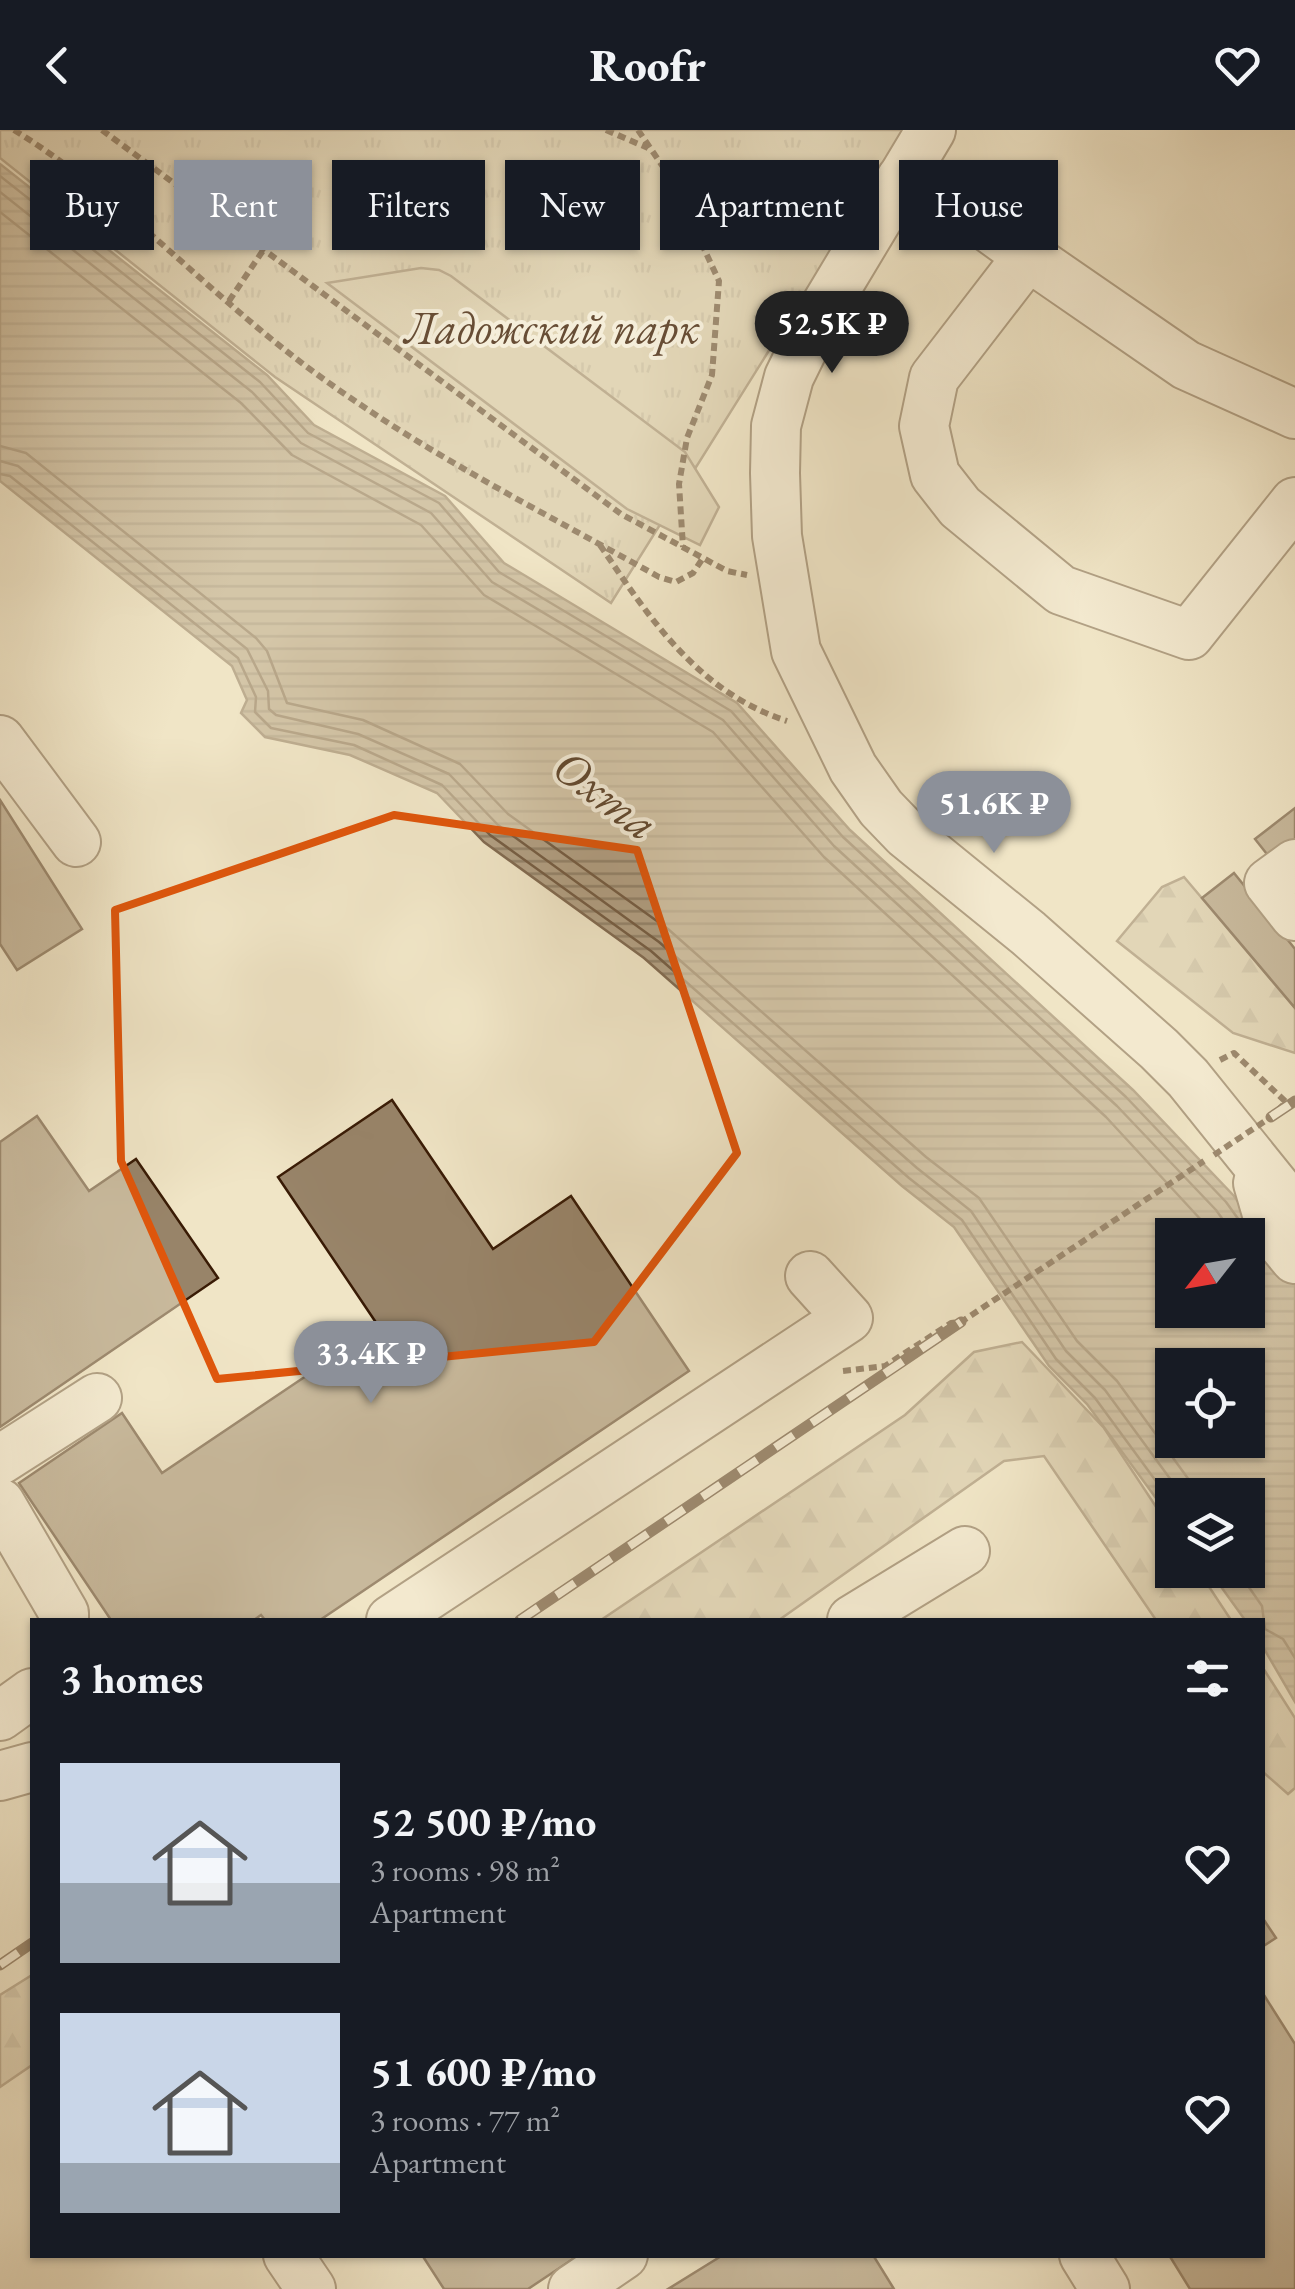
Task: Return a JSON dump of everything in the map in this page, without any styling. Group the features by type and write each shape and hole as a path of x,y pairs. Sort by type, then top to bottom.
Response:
{"street":[{"path":"912,160 931,130"},
{"path":"899,181 817,320 789,377 776,426 776,536 796,650 853,768 881,808 906,834 1028,933 1159,1049 1188,1078 1295,1211"},
{"path":"1020,250 1186,365 1295,414"},
{"path":"1028,256 934,378 924,426 935,475 960,507 1062,590 1189,635 1295,502"},
{"path":"0,740 76,842"},
{"path":"1295,864 1269,883 1295,916"},
{"path":"1254,1164 1272,1231 1295,1259"},
{"path":"394,1618 848,1318 810,1276"},
{"path":"0,1460 97,1398"},
{"path":"0,1503 64,1618"},
{"path":"855,1618 966,1551"},
{"path":"0,1716 30,1694"},
{"path":"0,1776 30,1768"},
{"path":"290,2258 311,2289"},
{"path":"572,2289 618,2258"},
{"path":"1086,2258 1105,2289"}],"path":[{"path":"14,130 69,164 274,342 338,389 452,461 659,576 676,582 693,574 703,558"},
{"path":"102,130 174,182"},
{"path":"606,130 649,148"},
{"path":"638,130 672,180 719,280 712,375 686,438 680,484 683,548"},
{"path":"229,302 263,250"},
{"path":"267,250 621,514 727,572 782,582"},
{"path":"599,543 646,614 690,662 749,705 797,724"},
{"path":"864,1370 885,1366 951,1323 961,1322 1271,1118 1286,1102 1234,1053 1228,1057"}],"highlighted area":[{"path":"394,815 637,850 737,1153 594,1342 217,1379 121,1161 115,910"}],"green space":[{"name":"Ладожский парк","path":"0,130 907,130 879,175 879,160 660,160 660,250 832,250 611,603 275,377 116,250 154,250 154,160 30,160 30,182 0,158"},
{"path":"421,268 451,276 685,452 719,507 700,545 627,509 327,283"},
{"path":"1184,877 1295,1008 1295,1053 1233,1033 1117,941 1162,887"},
{"path":"1022,1342 1104,1428 1155,1505 1155,1588 1210,1588 1230,1618 1155,1618 1044,1456 1004,1461 782,1618 604,1618 905,1415 974,1352"},
{"path":"1265,1671 1295,1718 1295,1788 1288,1794 1265,1774"},
{"path":"30,1976 30,2066 0,2087 0,1995"}],"water":[{"name":"Охта","path":"0,164 30,188 30,250 109,250 267,375 314,425 445,496 504,563 737,703 850,830 1133,1090 1234,1196 1250,1218 1155,1218 1155,1328 1265,1328 1265,1240 1295,1282 1295,1702 1265,1650 1265,1618 1244,1618 1222,1588 1265,1588 1265,1478 1155,1478 1155,1497 1087,1404 1049,1366 954,1227 902,1186 644,958 484,842 437,793 350,755 265,737 241,713 247,700 232,666 0,481"}],"building":[{"path":"0,800 82,929 17,970 0,944"},
{"path":"1295,808 1295,847 1274,863 1255,839"},
{"path":"1234,873 1295,949 1295,1008 1202,898"},
{"path":"392,1100 493,1249 571,1196 689,1371 323,1618 110,1618 19,1483 122,1413 162,1473 379,1327 278,1177"},
{"path":"37,1116 89,1191 136,1159 218,1278 0,1427 0,1142"},
{"path":"1265,1922 1276,1938 1265,1945"},
{"path":"1265,1997 1295,2044 1295,2289 1190,2289 1171,2258 1265,2258"},
{"path":"424,2258 574,2258 528,2289 444,2289"},
{"path":"718,2258 875,2258 894,2289 668,2289"}],"railway":[{"path":"1271,1117 1295,1101"},
{"path":"523,1618 961,1322"},
{"path":"0,1965 30,1944"}]}
